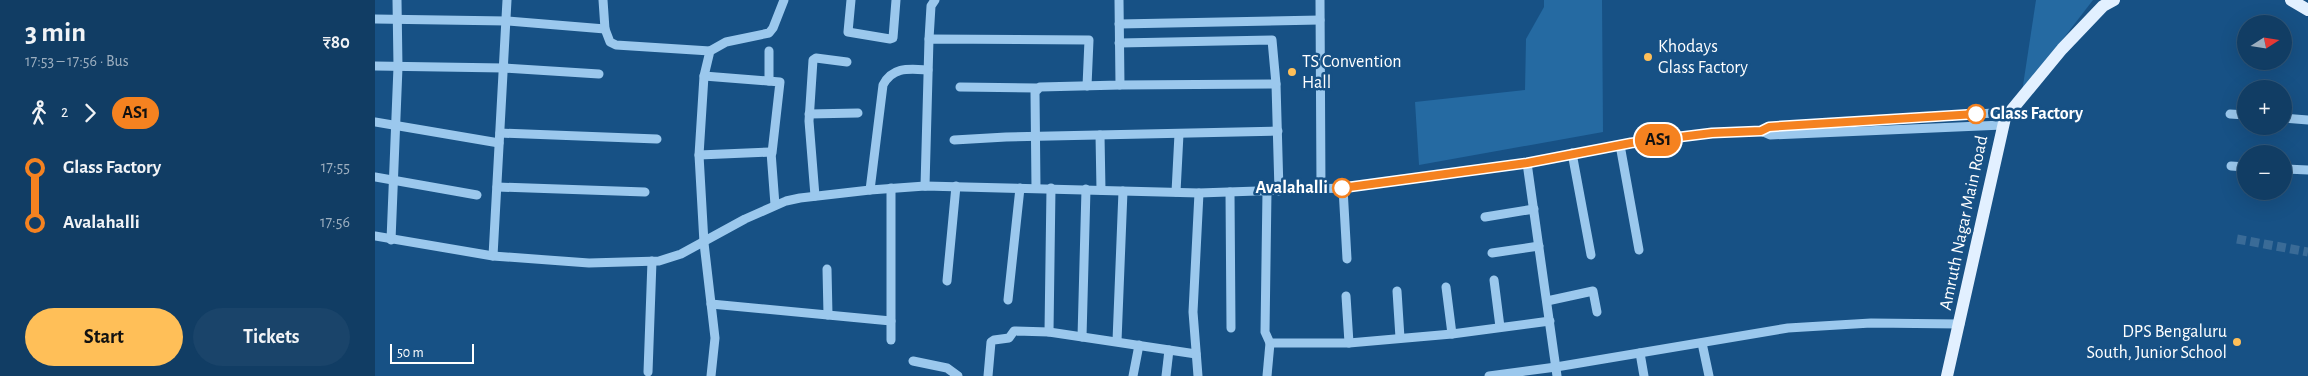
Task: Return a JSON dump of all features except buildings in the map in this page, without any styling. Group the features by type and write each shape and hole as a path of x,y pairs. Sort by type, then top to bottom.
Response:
{"main road":[{"name":"Amruth Nagar Main Road","path":"1947,376 2005,118 2061,49 2103,6 2114,0"},
{"path":"2291,0 2308,10"}],"street":[{"path":"391,240 398,67 397,0"},
{"path":"493,256 507,0"},
{"path":"603,0 605,29 609,42 616,45 710,51 726,42 769,33 773,28 784,0"},
{"path":"851,0 848,32 890,39 893,38 897,0"},
{"path":"925,186 929,38 931,6 935,0"},
{"path":"1119,0 1120,86"},
{"path":"1320,0 1321,189"},
{"path":"375,18 507,21 605,29"},
{"path":"1119,24 1320,20"},
{"path":"929,38 1089,40 1087,86"},
{"path":"1119,43 1272,40 1276,84 1279,191"},
{"path":"710,51 704,76 699,155 704,243 715,338 711,376"},
{"path":"769,51 769,82"},
{"path":"815,196 809,114 814,58 847,62"},
{"path":"375,66 504,68 599,74"},
{"path":"871,190 883,85 894,71 903,69 929,70"},
{"path":"704,76 780,82 772,153 775,205"},
{"path":"960,87 1037,88 1276,84"},
{"path":"1036,188 1035,92 1037,88"},
{"path":"375,236 493,256 589,263 652,261 681,254 704,243 745,218 775,205 815,196 925,186 1199,193 1343,188 1527,163 1620,145 1712,133 1761,131 1769,127 1782,126 2010,112"},
{"path":"809,114 858,113"},
{"path":"2230,114 2237,114"},
{"path":"2292,119 2308,120"},
{"path":"375,122 499,143"},
{"path":"1761,131 1770,135 2003,125"},
{"path":"954,140 1278,131"},
{"path":"500,134 657,139"},
{"path":"1176,192 1179,134"},
{"path":"1101,136 1101,190"},
{"path":"1620,145 1639,250"},
{"path":"699,155 769,151 772,153"},
{"path":"1572,153 1591,255"},
{"path":"1527,163 1557,372"},
{"path":"2231,166 2237,166"},
{"path":"2292,169 2308,170"},
{"path":"375,177 477,195"},
{"path":"947,281 956,186"},
{"path":"497,187 645,192"},
{"path":"891,188 891,340"},
{"path":"1008,300 1020,188"},
{"path":"1049,332 1051,188"},
{"path":"1343,188 1347,258"},
{"path":"1082,337 1086,189"},
{"path":"1117,341 1123,191"},
{"path":"1230,192 1231,328"},
{"path":"1267,192 1265,332 1270,343 1267,376"},
{"path":"1198,376 1193,312 1199,193"},
{"path":"1485,217 1533,209"},
{"path":"1492,253 1539,246"},
{"path":"648,372 652,261"},
{"path":"827,269 828,315"},
{"path":"1494,280 1500,327"},
{"path":"1446,287 1452,334"},
{"path":"1547,301 1593,290 1597,312"},
{"path":"1397,291 1400,338"},
{"path":"1346,296 1349,343"},
{"path":"711,304 891,321"},
{"path":"1270,343 1349,343 1452,334 1550,320"},
{"path":"1489,376 1557,372 1640,353 1788,328 1871,323 1960,324"},
{"path":"988,376 991,342 1009,338 1014,331 1049,332 1196,354"},
{"path":"1702,343 1709,376"},
{"path":"1133,376 1139,345"},
{"path":"1166,376 1169,350"},
{"path":"1640,353 1644,376"},
{"path":"913,361 947,368 958,376"}],"shaded area":[{"path":"1544,0 1602,0 1603,132 1419,165 1415,102 1525,90 1526,39 1544,7"},
{"path":"2036,0 2093,0 2022,92"}],"tunnel":[{"path":"2237,239 2308,252"}],"bus line":[{"name":"AS1","path":"1342,188 1527,163 1631,143 1712,133 1761,131 1769,127 1817,123 1976,114"}],"place":[{"name":"Khodays Glass Factory","path":"1648,57"},
{"name":"TS Convention Hall","path":"1292,72"},
{"name":"Glass Factory","path":"1976,114"},
{"name":"Avalahalli","path":"1342,188"},
{"name":"DPS Bengaluru South, Junior School","path":"2237,342"}]}
